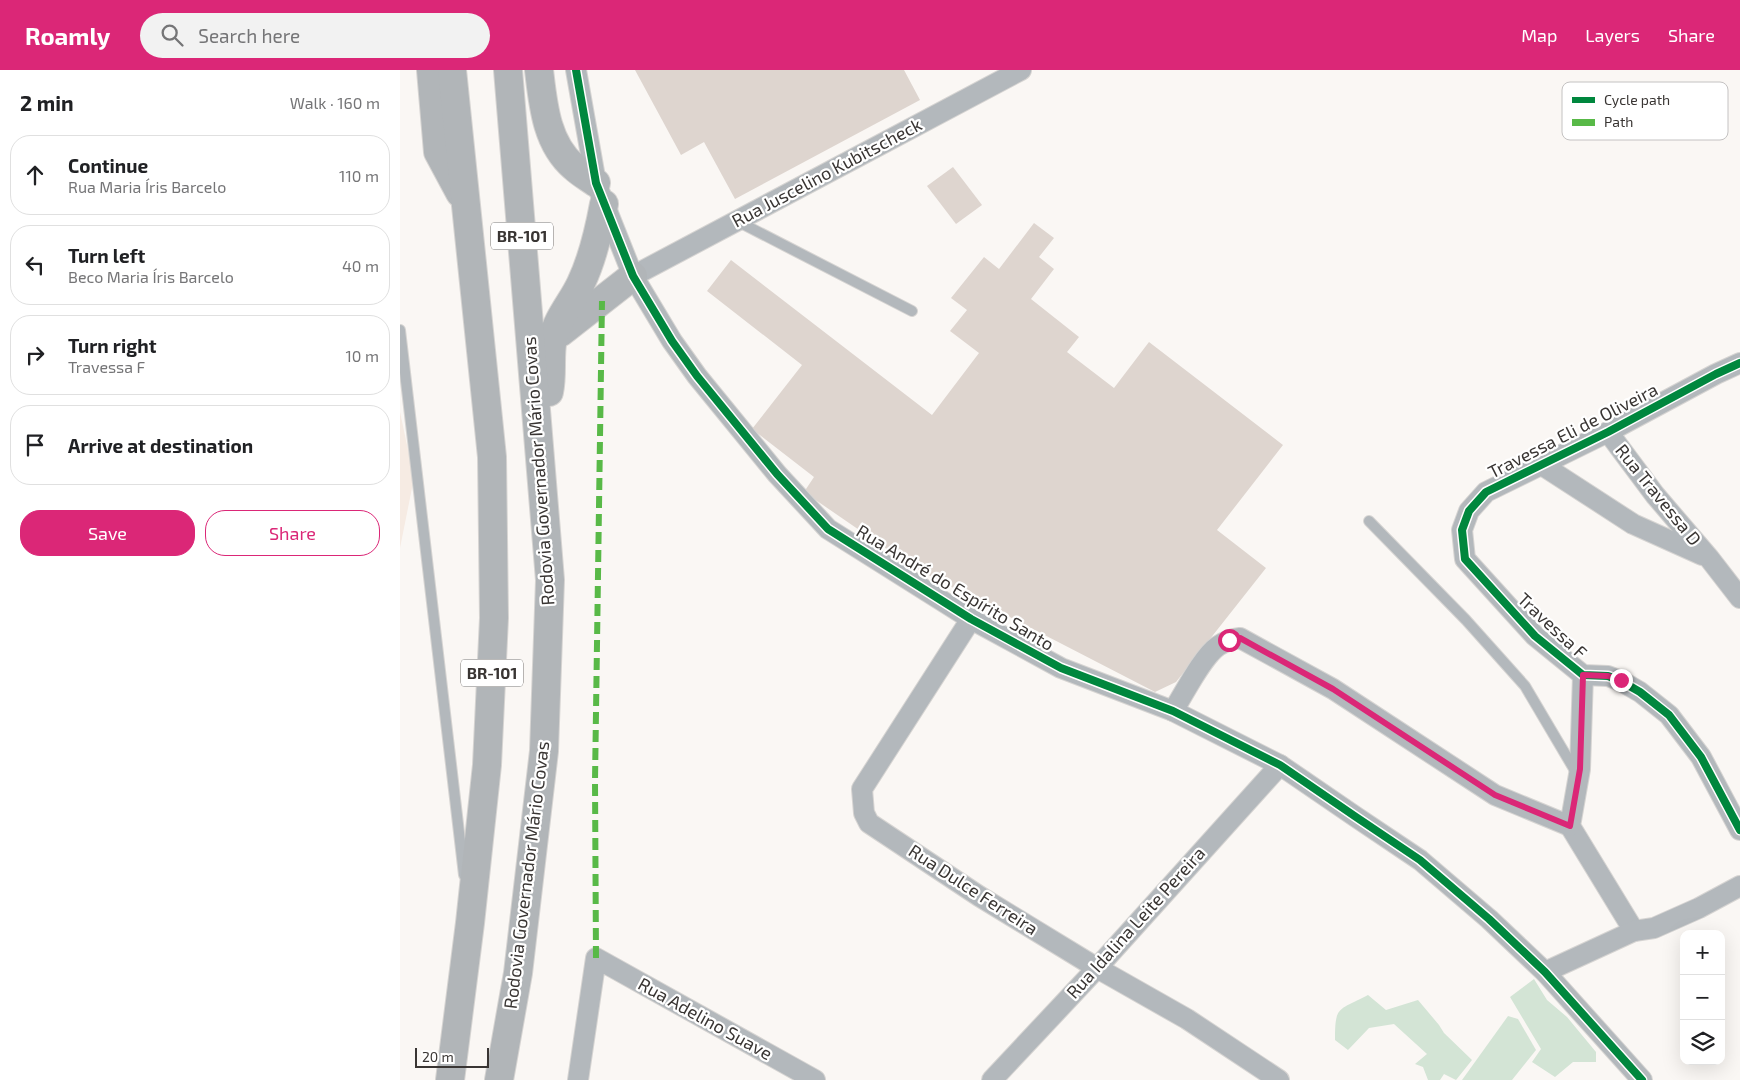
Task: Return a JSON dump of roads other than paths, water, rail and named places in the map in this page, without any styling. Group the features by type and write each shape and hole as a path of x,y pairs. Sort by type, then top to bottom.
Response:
{"highway":[{"path":"431,70 438,152 466,205"},
{"name":"BR-101","path":"450,1080 470,923 487,765 494,618 492,458 452,70"},
{"name":"Rodovia Governador Mário Covas","path":"499,1080 518,973 544,750 550,580 508,70"},
{"path":"539,70 545,115 557,148 600,194 590,262 574,296 558,323 553,338 550,388 539,439"},
{"path":"553,338 633,276"}],"street":[{"name":"Rua André do Espírito Santo","path":"576,70 600,194 633,276 672,341 697,376 777,474 828,529 971,619 1061,668 1173,711 1280,765 1420,860 1489,919 1545,972 1642,1080"},
{"name":"Rua Juscelino Kubitscheck","path":"633,276 1021,70"},
{"name":"Travessa Eli de Oliveira","path":"1465,559 1462,530 1469,511 1486,492 1608,432 1740,363"},
{"name":"Rua Travessa D","path":"1608,432 1655,495 1709,558 1740,598"},
{"name":"Rua Travessa D","path":"1542,465 1633,524 1709,558"},
{"name":"Travessa F","path":"1465,559 1535,636 1583,675 1608,676 1621,680 1669,715 1701,757 1740,830"},
{"name":"Rua Dulce Ferreira","path":"971,619 862,789 864,813 870,823 979,896 1097,968 1188,1018 1279,1080"},
{"path":"1173,711 1205,660 1217,646 1229,640 1240,638 1333,689 1495,795 1570,826 1634,931"},
{"path":"1570,826 1578,777 1583,675"},
{"name":"Rua Idalina Leite Pereira","path":"992,1080 1097,968 1280,765"},
{"path":"1545,972 1634,931 1654,928 1740,886"},
{"name":"Rua Adelino Suave","path":"578,1080 596,958 815,1080"}],"lane":[{"path":"737,221 912,311"},
{"path":"400,330 470,923"},
{"path":"1369,521 1466,620 1524,686 1578,777"}]}
